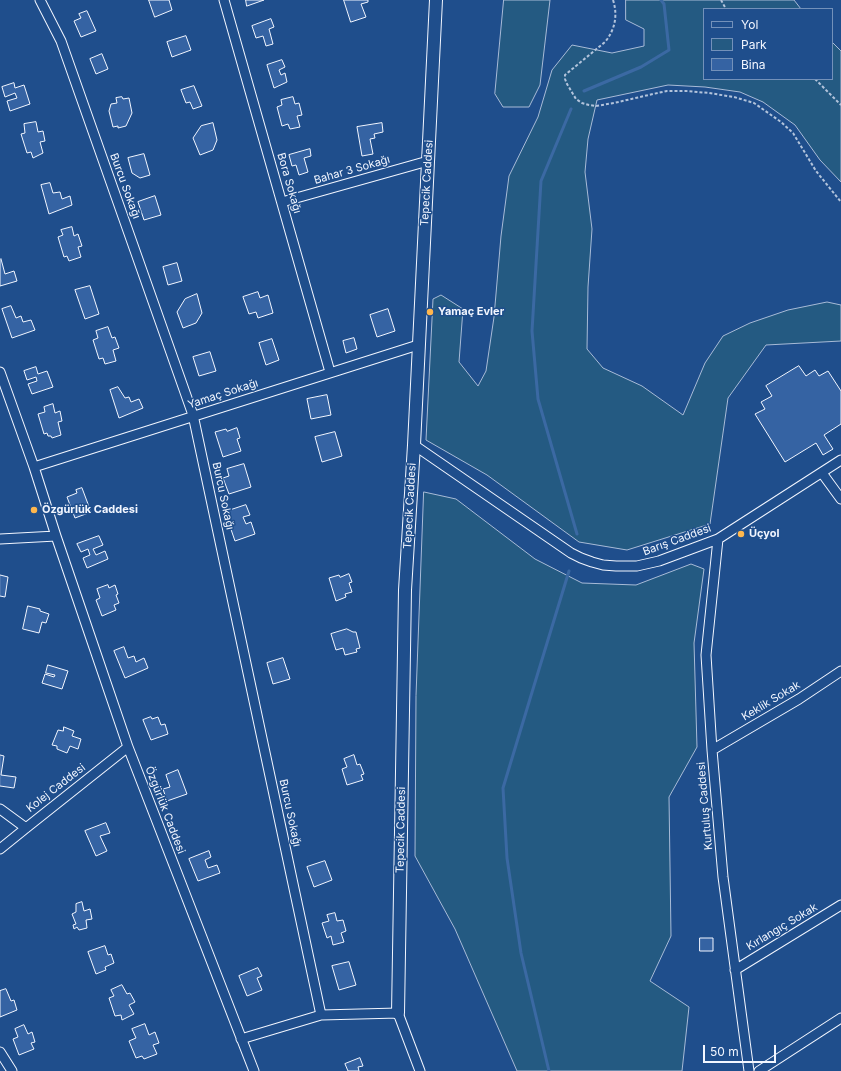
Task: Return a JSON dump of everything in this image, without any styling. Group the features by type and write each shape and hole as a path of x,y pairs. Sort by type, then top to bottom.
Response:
{"street":[{"name":"Burcu Sokağı","path":"40,0 60,41 193,415 321,1015"},
{"name":"Bora Sokağı","path":"224,0 330,372"},
{"name":"Tepecik Caddesi","path":"398,1013 405,590 414,445 436,0"},
{"name":"Bahar 3 Sokağı","path":"282,202 428,161"},
{"name":"Yamaç Sokağı","path":"34,467 193,415 418,345"},
{"name":"Özgürlük Caddesi","path":"0,372 34,467 128,747 254,1071"},
{"name":"Barış Caddesi","path":"414,445 571,553 592,562 616,566 637,566 659,561 718,539 841,460"},
{"path":"822,473 841,499"},
{"path":"0,539 56,536"},
{"name":"Kurtuluş Caddesi","path":"718,539 706,655 712,750 723,877 749,1071"},
{"name":"Keklik Sokak","path":"712,750 798,699 841,671"},
{"name":"Kolej Caddesi","path":"0,849 128,747"},
{"path":"0,808 26,828"},
{"name":"Kırlangıç Sokak","path":"735,970 841,905"},
{"path":"241,1039 321,1015 398,1013 420,1071"},
{"path":"759,1071 841,1018"},
{"path":"0,1052 12,1071"}],"path":[{"path":"613,0 616,13 610,35 605,42 565,75 567,84 576,99 582,103 596,106 660,92 686,91 709,92 748,101 759,106 787,126 793,133 816,172 841,202"},
{"path":"816,80 841,105"}],"green space":[{"path":"504,0 550,0 540,85 529,107 503,107 495,94"},
{"path":"626,0 794,0 800,8 703,8 703,80 833,80 833,43 841,51 841,182 820,160 795,125 763,102 740,92 705,87 668,85 597,100 588,139 585,172 592,229 588,287 587,349 603,368 642,386 683,415 705,363 723,336 750,323 788,310 827,302 841,305 841,341 766,345 728,398 710,524 627,550 579,542 487,475 426,440 433,299 441,295 463,309 459,362 478,386 486,371 494,317 501,236 509,176 538,117 552,70 572,45 612,53 644,46 644,29 626,20"},
{"path":"424,492 456,499 535,559 582,583 636,585 691,564 704,569 694,643 697,747 669,797 671,936 650,981 689,1007 682,1071 517,1071 455,929 415,856 416,696"}],"building":[{"path":"149,0 169,0 172,10 155,17"},
{"path":"246,0 264,0 247,6"},
{"path":"344,0 368,0 368,2 361,4 366,17 351,22"},
{"path":"87,11 96,31 81,37 74,21 81,18 79,14"},
{"path":"271,19 274,27 269,29 273,44 266,46 263,36 256,38 252,26"},
{"path":"186,36 191,50 172,57 167,42"},
{"path":"102,54 108,69 96,74 90,59"},
{"path":"282,60 285,67 279,70 281,75 285,73 287,82 274,88 267,65"},
{"path":"14,83 15,88 24,85 30,104 10,111 7,101 17,98 15,93 5,97 2,87"},
{"path":"194,86 202,106 193,109 190,102 186,103 181,90"},
{"path":"122,97 123,99 129,98 132,113 126,126 118,128 118,126 113,127 109,111 111,104 117,103 116,98"},
{"path":"293,97 295,104 299,103 302,115 297,116 300,127 290,129 288,124 282,126 277,107 282,105 281,100"},
{"path":"36,122 38,132 43,131 45,141 40,142 43,153 33,158 31,152 27,153 21,134 25,133 24,124"},
{"path":"213,123 217,140 213,150 200,155 193,138 201,126"},
{"path":"382,123 383,132 374,134 375,138 370,139 373,154 362,156 357,127"},
{"path":"310,149 311,156 304,158 308,172 299,175 296,165 292,166 289,155"},
{"path":"144,154 150,175 140,178 132,173 128,158"},
{"path":"50,183 53,193 60,192 62,199 70,196 72,205 49,214 41,185"},
{"path":"155,196 161,215 144,220 138,202"},
{"path":"72,227 74,236 78,234 82,246 78,247 81,257 69,261 67,256 64,257 58,237 63,235 61,230"},
{"path":"1,259 5,274 14,271 17,281 0,286"},
{"path":"177,263 182,281 168,285 163,267"},
{"path":"90,286 99,314 85,319 75,290"},
{"path":"258,292 260,298 268,295 273,313 258,318 256,312 249,314 243,297"},
{"path":"197,294 202,313 196,323 183,328 177,312 185,299"},
{"path":"11,306 16,318 21,316 23,322 31,320 35,330 12,338 2,309"},
{"path":"388,309 395,331 377,337 370,315"},
{"path":"108,327 112,338 115,337 119,348 113,350 116,361 105,364 103,358 99,359 93,340 98,338 96,331"},
{"path":"354,338 357,349 346,353 343,341"},
{"path":"272,339 279,360 266,365 259,343"},
{"path":"210,352 216,371 199,376 193,357"},
{"path":"799,366 806,376 815,370 819,376 828,371 841,391 841,424 824,435 833,449 823,455 816,443 785,462 755,414 765,409 761,402 772,396 766,386"},
{"path":"36,367 38,374 47,371 53,387 32,394 28,384 37,381 36,377 27,380 24,371"},
{"path":"118,387 125,398 129,397 131,402 139,399 143,408 119,418 110,390"},
{"path":"327,395 331,415 311,419 307,399"},
{"path":"53,404 55,413 60,411 62,421 58,422 61,435 52,438 51,436 48,436 47,433 44,434 38,414 45,412 44,407"},
{"path":"237,428 240,438 237,439 241,451 223,457 215,432"},
{"path":"335,432 342,456 322,462 315,437"},
{"path":"244,464 251,487 229,494 223,478 229,476 227,469"},
{"path":"82,488 91,512 75,518 67,497 77,493 76,490"},
{"path":"246,505 250,515 243,517 246,524 251,522 255,534 235,541 225,512"},
{"path":"99,536 103,545 93,549 96,555 105,551 108,559 87,568 83,558 90,555 88,549 81,552 77,544"},
{"path":"349,574 352,582 349,583 352,592 345,594 346,597 336,601 329,578"},
{"path":"0,575 8,577 5,597 0,596"},
{"path":"108,585 109,588 115,585 119,603 114,605 116,610 102,616 96,600 100,598 97,589"},
{"path":"28,606 40,609 40,611 49,614 46,623 42,622 39,633 23,629"},
{"path":"347,629 356,632 360,648 356,649 357,652 345,655 343,648 336,650 331,634"},
{"path":"124,647 128,658 134,656 136,662 144,658 148,668 125,678 114,651"},
{"path":"283,658 290,679 273,684 267,663"},
{"path":"48,665 68,671 62,689 42,683 45,674 54,677 55,675 46,673"},
{"path":"151,717 152,719 158,717 161,725 165,724 168,734 151,740 143,720"},
{"path":"64,727 74,731 72,736 81,739 78,749 70,746 67,753 57,749 57,746 52,745 58,730 63,731"},
{"path":"0,755 4,756 1,775 16,777 14,788 0,786"},
{"path":"354,755 357,765 360,764 364,774 361,775 363,780 347,785 342,769 347,767 344,759"},
{"path":"178,770 187,794 167,801 163,789 170,787 166,775"},
{"path":"106,823 110,833 100,836 107,851 96,856 85,831"},
{"path":"209,851 211,857 205,860 208,868 217,865 220,873 198,881 189,859"},
{"path":"325,861 332,880 314,887 307,867"},
{"path":"82,902 84,911 90,909 92,919 86,920 87,928 79,930 77,927 74,929 73,925 76,924 72,914 76,912 76,904"},
{"path":"335,913 337,921 343,920 346,931 341,933 344,942 333,945 331,936 327,938 322,923 329,921 327,915"},
{"path":"700,938 713,938 713,951 700,951"},
{"path":"105,946 108,955 111,954 114,963 105,967 106,970 96,974 88,952"},
{"path":"349,962 356,985 339,990 332,966"},
{"path":"258,968 262,976 257,978 262,990 247,996 239,976"},
{"path":"122,985 127,994 130,993 135,1002 129,1005 134,1014 122,1020 121,1015 115,1016 109,998 114,996 111,990"},
{"path":"6,989 11,1001 14,1000 17,1010 0,1017 0,991"},
{"path":"145,1024 149,1035 155,1032 159,1043 153,1045 157,1054 144,1059 142,1056 136,1058 129,1041 136,1038 132,1029"},
{"path":"24,1025 28,1034 32,1032 35,1042 31,1043 34,1049 19,1055 13,1039 18,1037 15,1029"},
{"path":"360,1058 363,1066 358,1067 359,1071 348,1071 345,1064"}],"waterway":[{"path":"584,91 641,67 669,50 664,4 661,0"},
{"path":"571,109 541,181 532,331 538,399 577,534"},
{"path":"549,1071 521,953 507,858 503,788 569,571"}],"place":[{"name":"Yamaç Evler","path":"430,312"},
{"name":"Özgürlük Caddesi","path":"34,510"},
{"name":"Üçyol","path":"741,534"}]}
